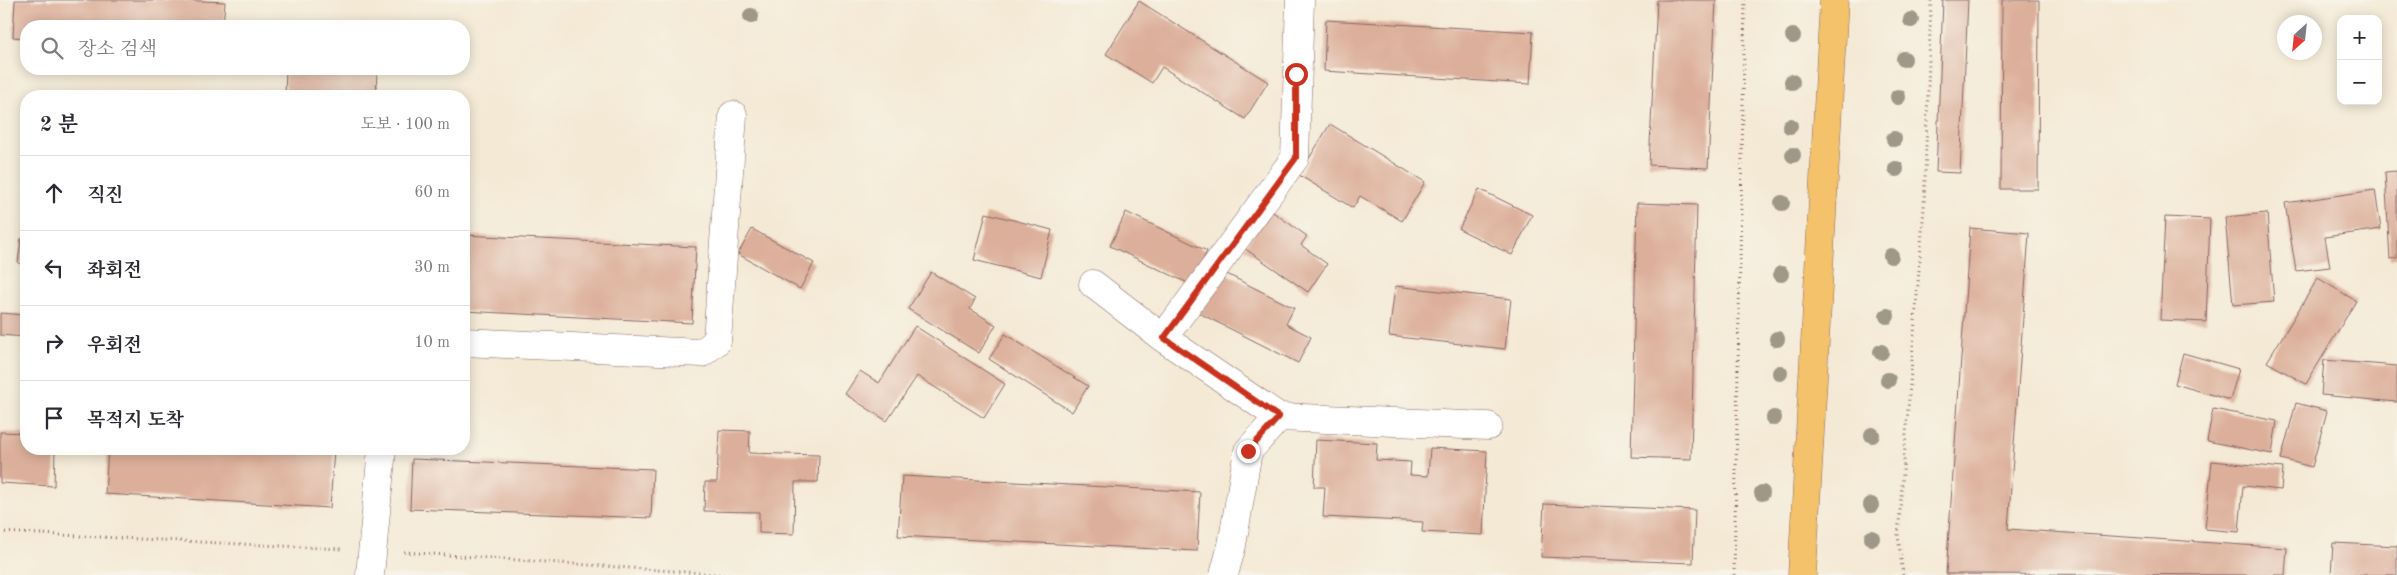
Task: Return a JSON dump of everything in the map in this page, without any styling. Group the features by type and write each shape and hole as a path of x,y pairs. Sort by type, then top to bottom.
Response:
{"main road":[{"path":"1802,575 1834,0"}],"street":[{"path":"1164,338 1296,158 1300,0"},
{"path":"470,342 702,353 717,341 733,115"},
{"path":"1093,284 1164,338 1279,417 1488,426"},
{"path":"1224,575 1232,545 1248,451 1279,417"},
{"path":"370,575 381,455"}],"path":[{"path":"1734,575 1744,0"},
{"path":"1903,575 1898,536 1924,207 1931,0"}],"building":[{"path":"15,0 178,0 225,2 224,20 20,20 20,38 13,37"},
{"path":"1657,0 1716,0 1708,168 1649,165"},
{"path":"1943,0 1968,0 1960,173 1936,172"},
{"path":"2002,0 2039,0 2038,189 2001,189"},
{"path":"1139,1 1268,82 1245,119 1162,67 1152,83 1106,54"},
{"path":"1326,20 1533,32 1530,84 1324,71"},
{"path":"286,75 377,75 376,90 285,90"},
{"path":"1330,124 1425,182 1402,221 1360,196 1353,208 1299,175"},
{"path":"2397,171 2397,258 2390,259 2385,172"},
{"path":"1479,189 1532,215 1512,255 1459,229"},
{"path":"2375,190 2381,229 2325,237 2330,267 2296,271 2285,203"},
{"path":"1637,203 1697,205 1691,459 1631,457"},
{"path":"1270,210 1307,236 1301,245 1327,264 1308,292 1244,248"},
{"path":"1126,212 1207,251 1192,285 1110,246"},
{"path":"986,213 1052,230 1041,277 974,260"},
{"path":"2267,213 2274,302 2233,305 2225,217"},
{"path":"2165,217 2210,219 2206,322 2160,320"},
{"path":"1970,228 2029,233 2008,529 2287,548 2285,575 1946,574"},
{"path":"752,229 814,263 800,289 738,254"},
{"path":"470,235 696,247 692,323 470,311"},
{"path":"20,247 20,263 18,263"},
{"path":"1221,271 1294,308 1286,324 1311,337 1298,363 1199,313"},
{"path":"931,272 975,299 970,309 996,325 979,353 908,309"},
{"path":"2318,278 2356,301 2306,384 2267,362"},
{"path":"1395,286 1511,299 1505,349 1389,336"},
{"path":"0,313 20,315 20,337 0,335"},
{"path":"915,326 1005,384 984,418 917,376 887,421 845,394 860,371 879,383"},
{"path":"1005,334 1088,386 1072,412 989,359"},
{"path":"2183,353 2239,369 2230,400 2175,384"},
{"path":"2324,360 2397,366 2397,402 2321,395"},
{"path":"2296,403 2327,411 2312,467 2281,459"},
{"path":"2213,409 2277,421 2272,454 2207,441"},
{"path":"719,430 750,431 749,453 819,455 818,482 795,482 794,534 759,533 759,512 704,511 705,482 717,482"},
{"path":"0,432 20,433 20,455 55,455 54,486 0,483"},
{"path":"1316,440 1377,443 1376,460 1411,462 1410,475 1428,476 1430,448 1487,451 1483,535 1422,532 1423,522 1323,517 1325,487 1314,487"},
{"path":"108,455 334,455 330,508 105,494"},
{"path":"412,459 653,469 651,518 410,509"},
{"path":"2212,461 2283,468 2281,490 2243,486 2239,532 2205,529"},
{"path":"902,476 1200,492 1197,551 898,536"},
{"path":"1544,504 1695,510 1693,563 1541,557"},
{"path":"2333,543 2397,546 2397,575 2331,575"}],"route":[{"path":"1248,451 1279,417 1164,338 1296,158 1296,74"}]}
